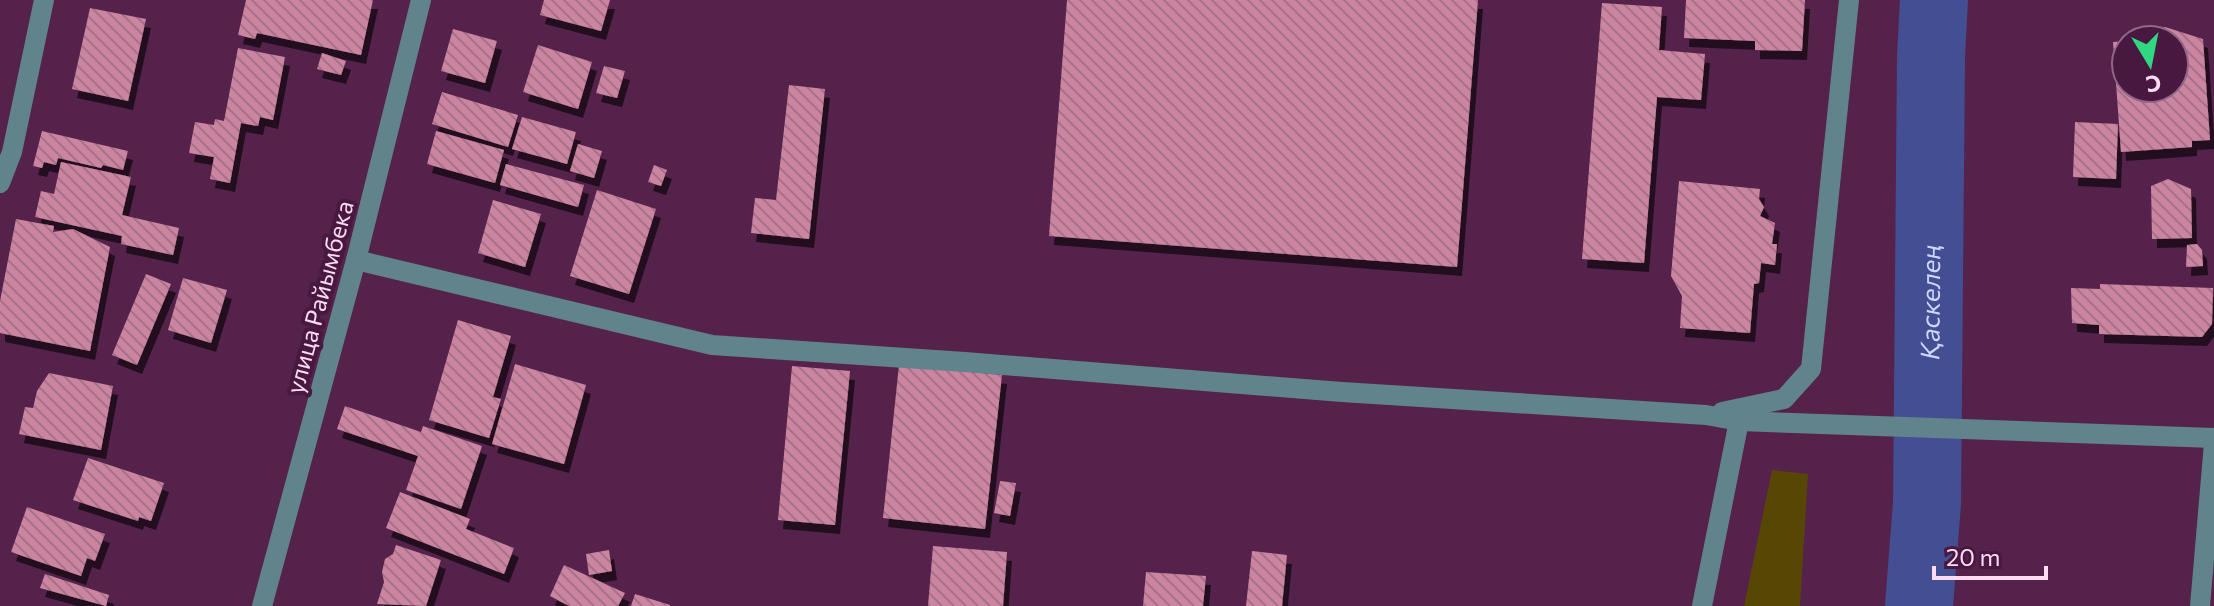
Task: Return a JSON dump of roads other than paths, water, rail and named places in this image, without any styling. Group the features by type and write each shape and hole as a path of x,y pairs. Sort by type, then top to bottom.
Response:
{"street":[{"path":"0,183 12,152 44,0"},
{"name":"улица Райымбека","path":"262,606 356,260 421,0"},
{"path":"1706,415 1784,399 1811,369 1849,0"},
{"path":"356,260 712,345 1342,392 1706,415 1739,421 2214,441 2200,606"},
{"path":"1702,606 1739,421"}],"waterway":[{"name":"Қаскелең","path":"1919,606 1927,503 1934,0"}]}
